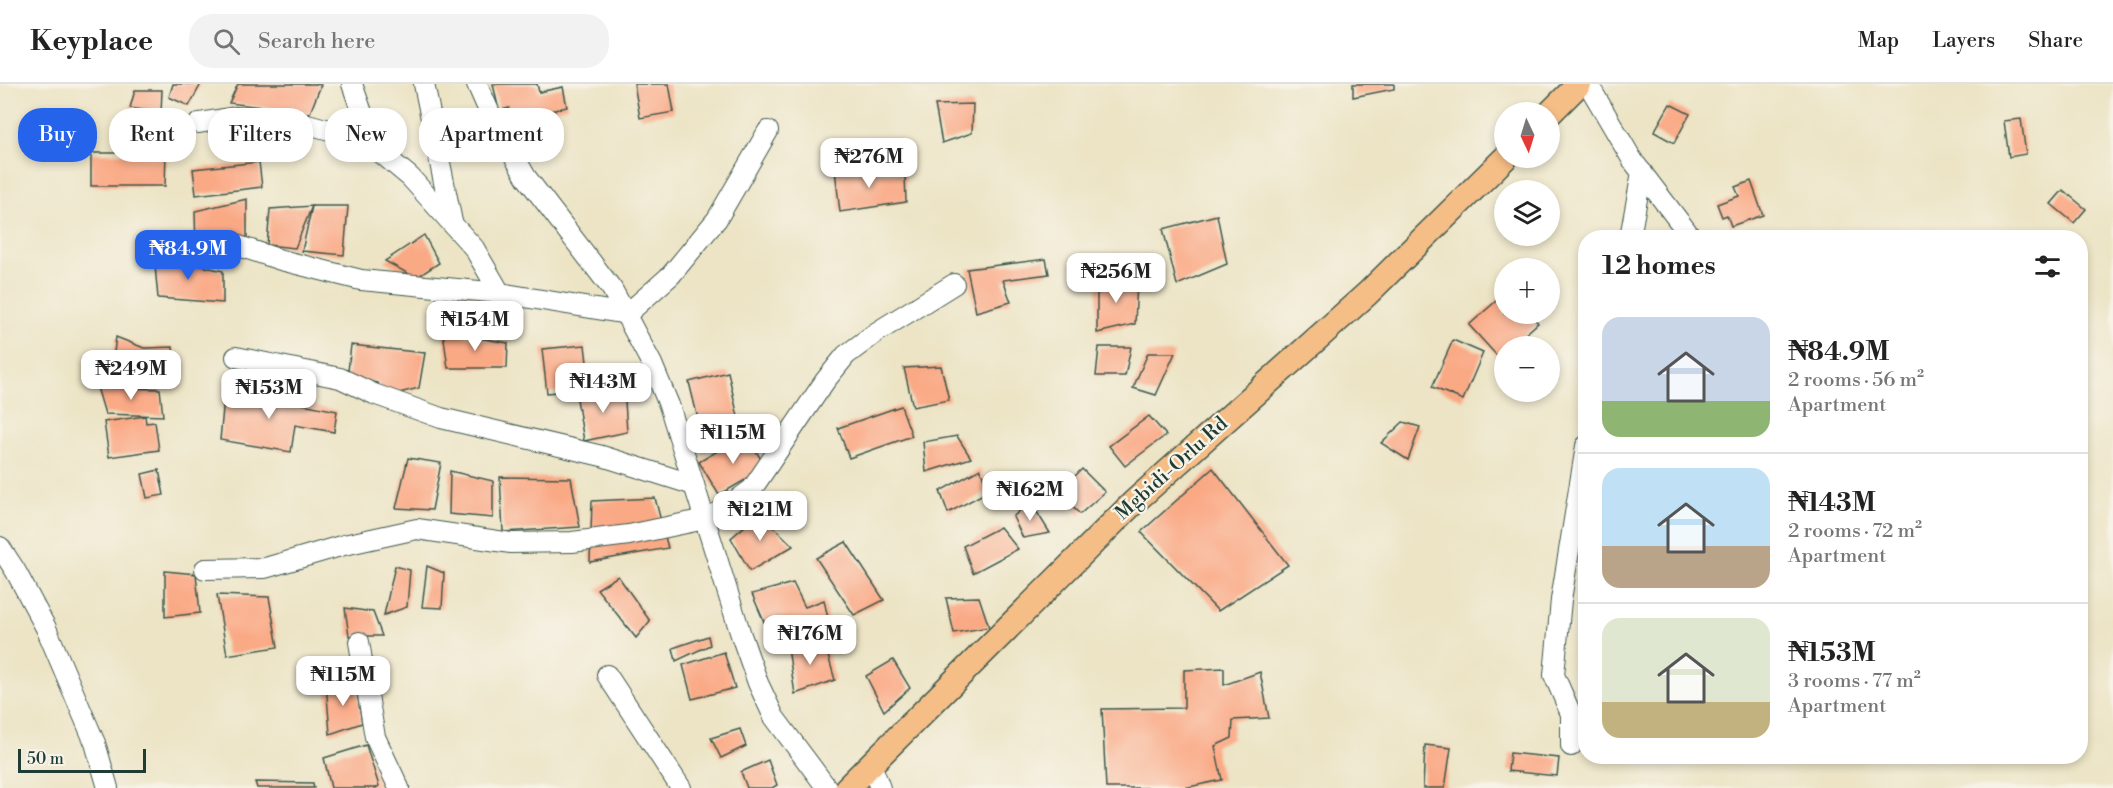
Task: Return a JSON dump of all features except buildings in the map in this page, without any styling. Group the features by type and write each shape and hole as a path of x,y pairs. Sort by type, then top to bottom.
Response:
{"main road":[{"path":"1560,104 1579,84"},
{"name":"Mgbidi-Orlu Rd","path":"847,788 1134,502 1367,294 1495,168"}],"street":[{"path":"352,84 360,108"},
{"path":"423,84 452,223"},
{"path":"477,84 492,118 526,177 612,289 652,364 669,405 758,683 774,717 827,788"},
{"path":"1588,84 1633,160 1686,230"},
{"path":"199,123 235,117 300,122 325,129"},
{"path":"627,314 671,275 717,219 768,131"},
{"path":"392,162 410,177 474,248 500,293"},
{"path":"1631,230 1642,172"},
{"path":"236,245 281,260 361,280 500,293 627,314"},
{"path":"205,569 265,568 344,545 417,529 511,543 572,542 629,535 705,519 725,509 752,489 825,381 846,355 877,332 954,284"},
{"path":"236,357 340,378 374,394 441,418 602,456 694,485"},
{"path":"1571,747 1571,714 1554,675 1561,600 1578,495"},
{"path":"0,547 46,628 95,743 108,788"},
{"path":"359,642 375,737 399,788"},
{"path":"607,675 681,788"},
{"path":"871,764 880,788"}]}
